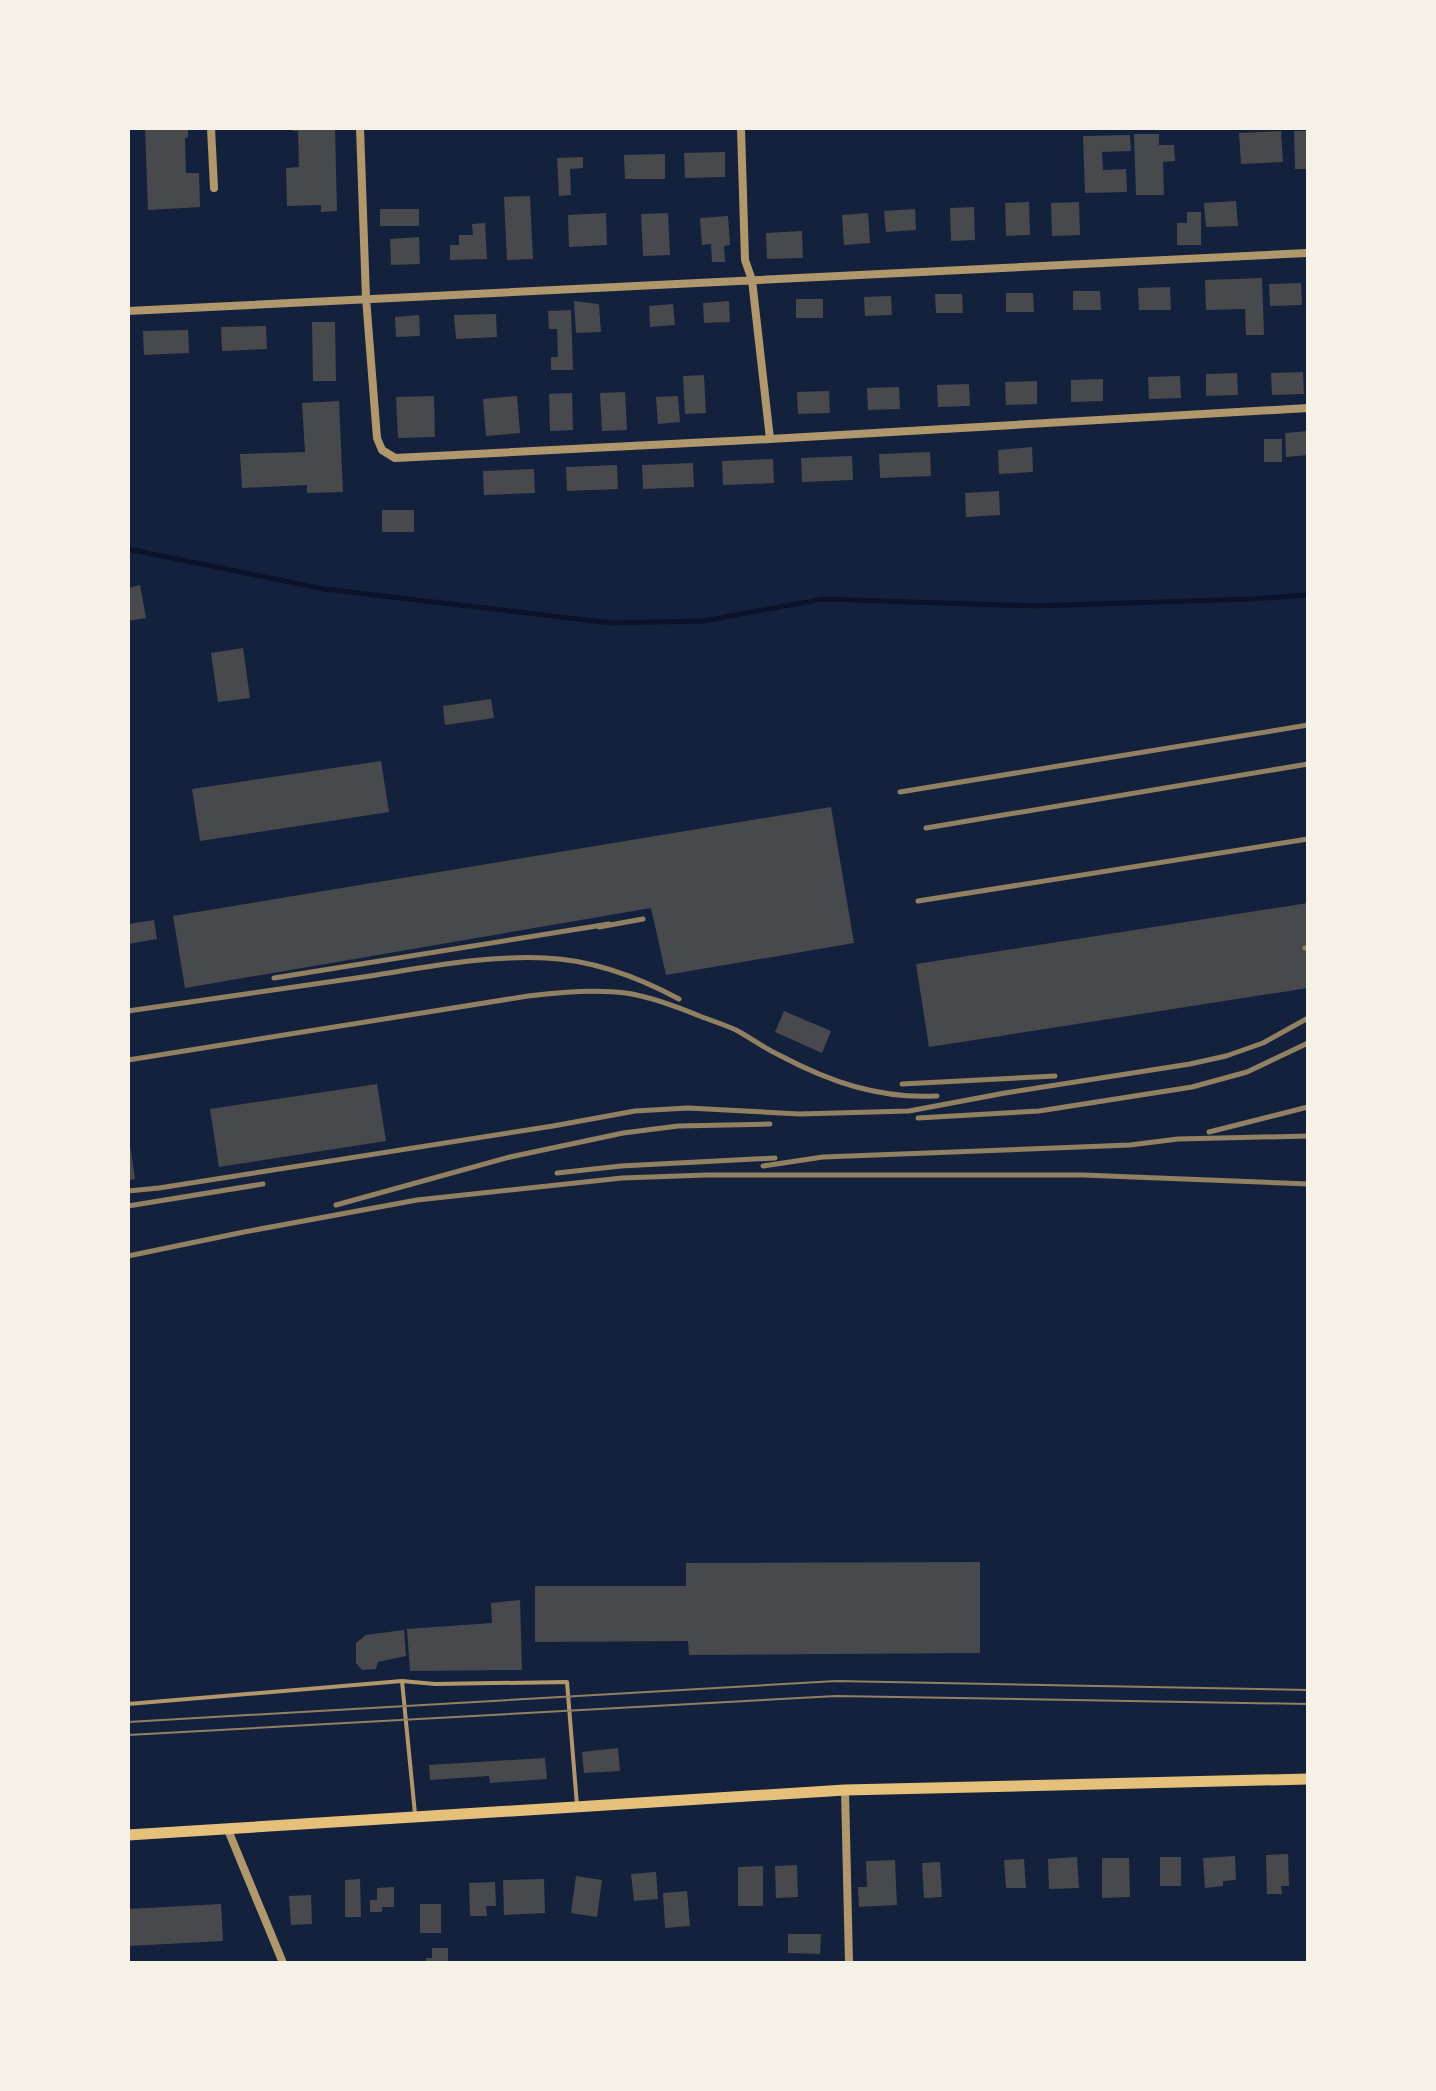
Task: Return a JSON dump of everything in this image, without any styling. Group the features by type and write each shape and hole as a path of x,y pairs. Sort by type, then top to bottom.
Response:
{"main road":[{"path":"128,1835 845,1790 1308,1779"}],"street":[{"path":"211,128 214,188"},
{"path":"360,128 366,298 377,438 382,450 395,458 1308,408"},
{"path":"741,128 745,260 752,280 770,439"},
{"path":"128,311 1308,253"},
{"path":"845,1790 849,1963"},
{"path":"228,1830 283,1963"}],"lane":[{"path":"402,1681 415,1817"},
{"path":"128,1704 402,1681 435,1684 567,1682 577,1805"}],"building":[{"path":"145,128 188,128 188,138 185,138 186,173 199,173 200,207 148,210"},
{"path":"293,128 335,128 337,211 321,212 321,205 287,206 286,168 299,167 298,131 293,131"},
{"path":"1281,131 1283,162 1241,164 1239,133"},
{"path":"1294,131 1308,131 1308,169 1295,169"},
{"path":"1134,134 1159,134 1159,145 1174,145 1175,161 1163,162 1164,195 1136,195"},
{"path":"1130,135 1131,151 1102,152 1103,170 1126,169 1127,192 1085,193 1083,136"},
{"path":"725,152 725,177 685,178 684,153"},
{"path":"665,154 665,179 625,179 624,155"},
{"path":"583,157 583,168 570,169 571,195 559,196 557,158"},
{"path":"530,196 533,259 507,260 504,197"},
{"path":"1236,201 1238,226 1206,227 1204,203"},
{"path":"1029,202 1030,235 1006,236 1005,203"},
{"path":"1079,202 1080,235 1052,236 1051,203"},
{"path":"974,207 975,240 951,241 950,208"},
{"path":"380,209 419,209 419,226 380,226"},
{"path":"915,209 916,230 886,232 884,211"},
{"path":"1187,212 1201,212 1201,245 1177,245 1177,223 1187,223"},
{"path":"606,213 607,245 569,247 568,215"},
{"path":"668,213 670,255 643,256 641,214"},
{"path":"868,213 870,243 844,245 842,215"},
{"path":"728,216 730,245 724,246 725,262 712,262 711,244 702,245 700,218"},
{"path":"485,223 487,259 450,260 450,245 459,245 459,235 473,235 472,224"},
{"path":"802,231 803,258 767,259 766,233"},
{"path":"419,237 420,264 391,265 390,239"},
{"path":"1262,278 1264,335 1246,335 1245,309 1206,310 1205,280"},
{"path":"1301,283 1302,305 1270,306 1269,284"},
{"path":"1170,287 1171,310 1139,310 1138,288"},
{"path":"1073,291 1100,291 1101,310 1073,310"},
{"path":"1006,293 1033,293 1034,312 1006,312"},
{"path":"935,294 962,294 963,313 936,313"},
{"path":"891,296 892,315 865,316 864,297"},
{"path":"796,299 823,299 823,318 796,318"},
{"path":"574,301 599,304 601,332 576,333"},
{"path":"729,301 730,322 704,323 703,303"},
{"path":"673,304 675,325 650,327 649,306"},
{"path":"571,310 573,370 551,370 551,357 558,357 557,329 549,329 548,311"},
{"path":"496,314 497,337 456,339 454,315"},
{"path":"419,315 420,336 396,337 395,317"},
{"path":"312,322 335,322 336,381 313,381"},
{"path":"266,326 267,349 222,351 221,327"},
{"path":"188,330 189,353 144,355 143,331"},
{"path":"1303,372 1304,394 1272,395 1271,373"},
{"path":"1237,373 1238,395 1206,396 1206,374"},
{"path":"704,375 706,413 685,414 683,376"},
{"path":"1180,376 1181,398 1149,399 1148,377"},
{"path":"1103,379 1103,401 1071,402 1071,380"},
{"path":"1037,381 1037,404 1006,405 1005,382"},
{"path":"969,384 970,406 938,407 937,385"},
{"path":"899,387 900,409 868,410 867,388"},
{"path":"829,391 830,413 798,414 797,392"},
{"path":"625,392 627,430 602,431 600,393"},
{"path":"572,393 573,430 550,431 549,394"},
{"path":"434,396 435,437 398,438 396,397"},
{"path":"517,396 520,433 486,436 483,399"},
{"path":"678,396 680,422 658,424 656,397"},
{"path":"339,401 343,492 307,493 307,485 242,488 240,454 305,452 302,403"},
{"path":"1308,431 1308,455 1286,457 1285,433"},
{"path":"1264,439 1282,439 1282,462 1264,462"},
{"path":"1032,447 1033,472 999,474 998,450"},
{"path":"930,452 931,476 880,478 879,454"},
{"path":"852,456 853,480 802,482 801,458"},
{"path":"773,459 774,483 723,485 722,461"},
{"path":"693,463 694,487 643,489 642,465"},
{"path":"617,465 618,489 567,491 566,467"},
{"path":"534,469 535,493 484,495 483,471"},
{"path":"999,491 1000,515 966,517 965,493"},
{"path":"382,510 414,510 414,532 382,532"},
{"path":"140,585 146,618 128,621 128,588"},
{"path":"243,648 250,698 218,702 211,653"},
{"path":"491,699 494,718 445,725 443,706"},
{"path":"381,761 389,812 200,841 192,789"},
{"path":"831,807 854,943 666,975 651,908 185,988 173,916"},
{"path":"1308,903 1308,988 929,1047 916,964"},
{"path":"154,920 157,939 128,944 128,924"},
{"path":"784,1011 831,1031 822,1053 775,1032"},
{"path":"377,1084 386,1141 219,1167 210,1109"},
{"path":"128,1145 135,1179 128,1180"},
{"path":"980,1562 980,1653 689,1655 688,1641 535,1642 535,1586 686,1586 686,1563"},
{"path":"520,1600 522,1670 410,1671 407,1629 492,1623 491,1603"},
{"path":"404,1630 406,1656 378,1662 376,1669 362,1670 356,1663 356,1643 366,1635"},
{"path":"618,1748 620,1771 584,1773 582,1752"},
{"path":"545,1758 547,1779 490,1783 489,1776 430,1780 429,1765"},
{"path":"1288,1854 1289,1886 1281,1886 1282,1894 1267,1894 1266,1855"},
{"path":"1235,1856 1236,1880 1223,1881 1223,1886 1205,1888 1203,1858"},
{"path":"1077,1857 1079,1888 1049,1889 1048,1859"},
{"path":"1160,1857 1181,1857 1181,1886 1160,1886"},
{"path":"1102,1858 1129,1858 1130,1897 1102,1898"},
{"path":"1024,1859 1026,1888 1006,1888 1004,1860"},
{"path":"895,1860 897,1905 859,1907 858,1887 867,1887 866,1861"},
{"path":"940,1862 942,1897 924,1898 922,1863"},
{"path":"797,1865 798,1897 776,1898 775,1866"},
{"path":"763,1866 763,1906 738,1906 738,1867"},
{"path":"656,1872 658,1899 634,1901 631,1874"},
{"path":"576,1876 602,1880 597,1917 571,1913"},
{"path":"360,1879 361,1917 345,1917 345,1880"},
{"path":"544,1879 545,1913 504,1915 503,1880"},
{"path":"495,1882 496,1906 486,1906 487,1916 470,1916 469,1883"},
{"path":"394,1887 394,1907 382,1907 382,1912 370,1912 370,1900 377,1900 377,1888"},
{"path":"687,1891 690,1926 665,1928 663,1893"},
{"path":"311,1895 312,1924 291,1925 289,1896"},
{"path":"221,1904 223,1941 128,1946 128,1909"},
{"path":"420,1904 441,1904 441,1933 420,1933"},
{"path":"788,1934 821,1934 820,1954 788,1953"},
{"path":"432,1948 448,1948 448,1963 426,1963 426,1958 432,1958"}],"waterway":[{"path":"128,549 324,589 611,623 703,621 823,599 1035,606 1308,595"}],"tram line":[{"path":"128,1722 836,1681 1308,1690"},
{"path":"128,1735 836,1696 1308,1704"}],"railway":[{"path":"900,792 1308,725"},
{"path":"926,828 1308,764"},
{"path":"918,901 1308,839"},
{"path":"599,927 643,919"},
{"path":"274,978 609,924"},
{"path":"128,1011 502,958 581,962 632,977 679,999"},
{"path":"128,1060 528,996 601,991 636,995 684,1010 736,1030 773,1052 855,1087 895,1095 937,1096"},
{"path":"128,1191 635,1111 688,1108 799,1114 909,1111 1226,1056 1263,1043 1308,1018"},
{"path":"918,1118 1039,1111 1192,1087 1247,1072 1308,1043"},
{"path":"902,1084 1055,1076"},
{"path":"1209,1132 1308,1107"},
{"path":"336,1205 510,1157 623,1133 678,1126 770,1124"},
{"path":"763,1166 823,1157 1130,1145 1178,1139 1308,1136"},
{"path":"557,1173 621,1166 775,1158"},
{"path":"128,1256 417,1200 622,1178 707,1175 1083,1175 1308,1184"},
{"path":"128,1206 263,1184"}]}
